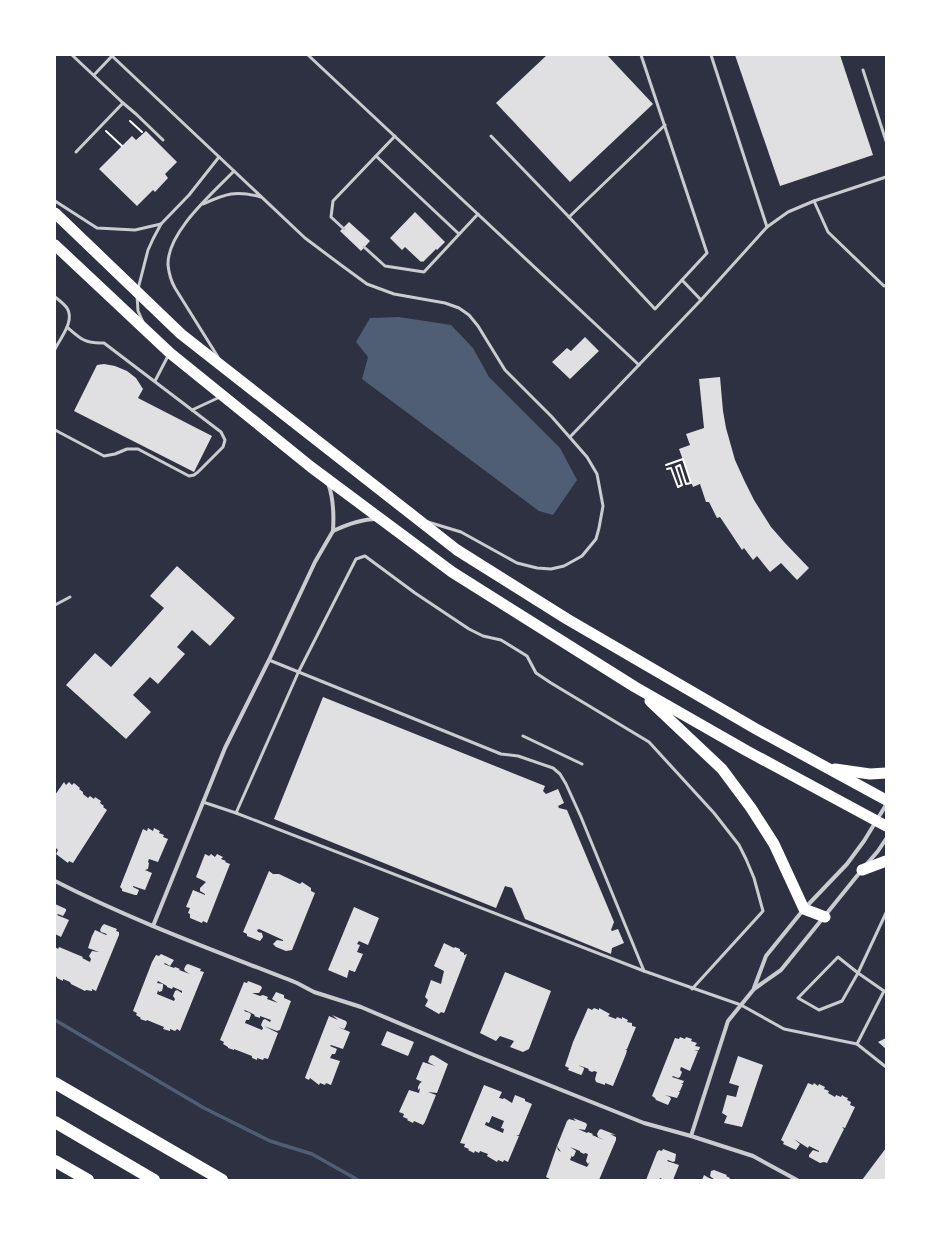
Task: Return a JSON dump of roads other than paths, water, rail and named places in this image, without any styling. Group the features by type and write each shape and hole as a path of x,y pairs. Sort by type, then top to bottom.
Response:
{"highway":[{"path":"55,213 181,334 457,550 567,619 756,729 886,800"},
{"path":"55,245 170,353 326,479 452,572 635,687 747,751 881,823"},
{"path":"635,687 722,768 751,808 774,844 804,909 825,917"},
{"path":"827,768 870,774 886,773"},
{"path":"862,870 886,861"},
{"path":"55,1083 222,1180"},
{"path":"55,1122 154,1180"},
{"path":"55,1161 88,1180"}],"street":[{"path":"153,926 225,748 269,660 315,562 333,531 334,518 332,493 326,479"},
{"path":"333,531 350,524 370,519 381,519"},
{"path":"754,989 766,956 804,909 847,864 864,841 881,823 886,805"},
{"path":"691,1136 728,1021 754,989 782,970 886,839"},
{"path":"55,881 153,926 297,983 314,992 361,1007 474,1055 644,1123 753,1156 797,1180"}],"lane":[{"path":"72,55 163,140"},
{"path":"308,55 639,365"},
{"path":"491,136 655,309 707,253 641,55"},
{"path":"710,55 767,227"},
{"path":"94,76 112,56 305,238 367,284 394,294 445,303 459,308 469,315 488,341 505,370 552,417 587,457 597,474 603,506 600,528 596,539 589,549 582,556 564,566 551,569 517,564 461,532 418,518"},
{"path":"863,70 886,141"},
{"path":"76,152 123,103"},
{"path":"569,217 665,125"},
{"path":"344,229 331,217 333,201 394,136"},
{"path":"376,156 459,234"},
{"path":"153,337 138,311 137,292 148,250 161,224 189,195 219,157"},
{"path":"224,368 208,340 191,316 170,277 168,264 169,253 180,229 234,171"},
{"path":"570,437 701,300 767,227 788,212 814,201 886,177"},
{"path":"201,205 230,193 249,194 262,198"},
{"path":"55,201 97,228 135,230 161,224"},
{"path":"814,201 828,232 884,286 886,285"},
{"path":"364,247 385,266 424,272 478,214"},
{"path":"682,280 701,300"},
{"path":"55,297 67,308 70,318 67,327 55,349"},
{"path":"55,430 104,456 115,454 127,449 138,449 189,476 194,475 223,447 225,440 221,432 104,343 92,343 82,340 67,327"},
{"path":"155,381 170,353"},
{"path":"192,410 222,395"},
{"path":"236,813 298,672 356,559 364,556 415,593 469,629 483,636 501,640 527,656 536,673 649,742 714,813 738,845 746,859 754,878 763,912 692,989"},
{"path":"55,605 70,596"},
{"path":"269,660 501,754 518,756 553,768 560,774 566,784 581,817 644,971"},
{"path":"523,736 582,764"},
{"path":"203,802 236,813 644,971 741,1005 784,1029 857,1044 886,1067"},
{"path":"857,1044 885,991 858,973 838,957 798,998 819,1010 842,1001 858,973 886,913"}],"water":[{"path":"399,317 451,325 473,348 489,377 560,448 577,480 553,515 539,511 362,379 368,357 356,342 370,318"}],"waterway":[{"path":"55,1020 204,1108 270,1141 312,1154 358,1180"}]}
